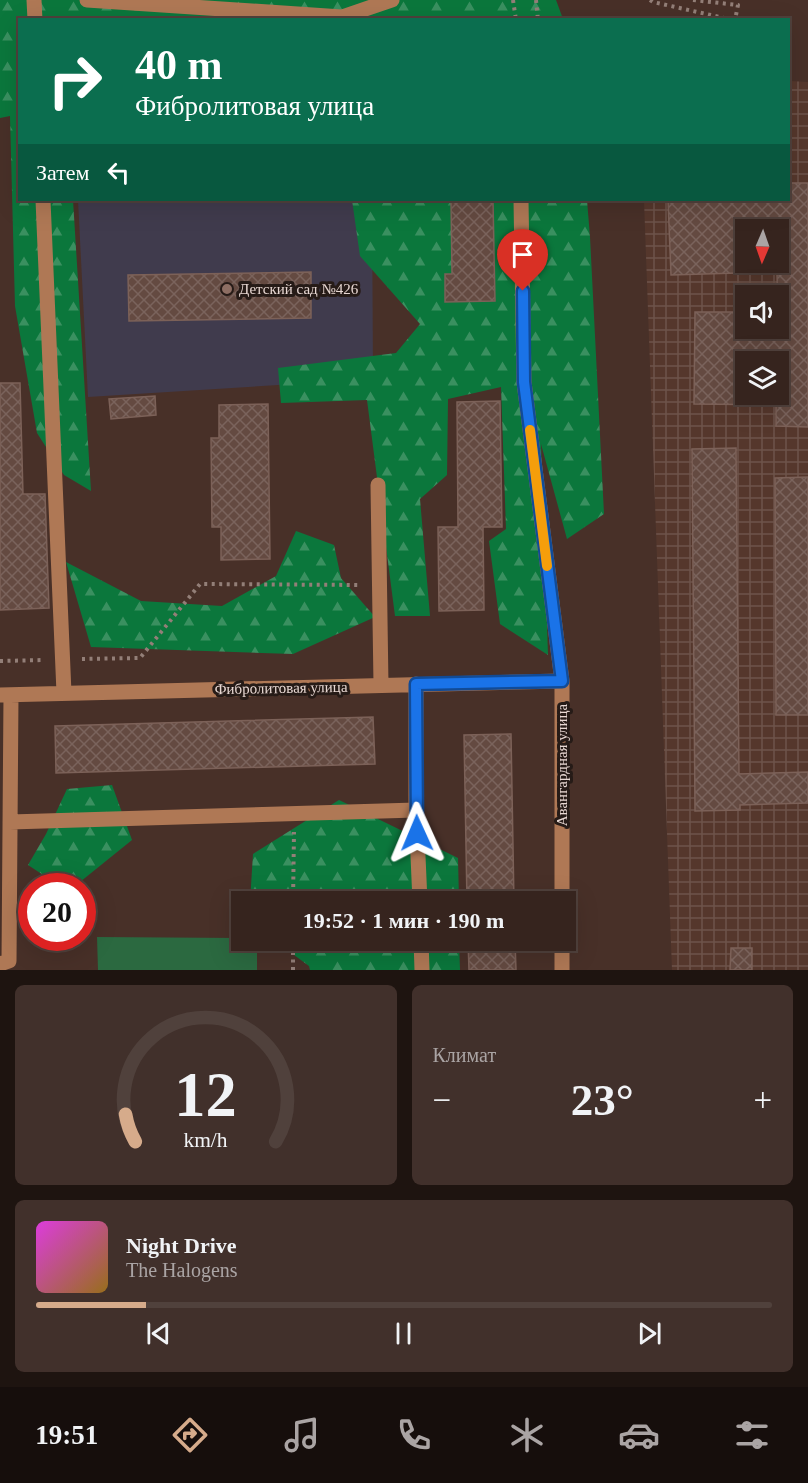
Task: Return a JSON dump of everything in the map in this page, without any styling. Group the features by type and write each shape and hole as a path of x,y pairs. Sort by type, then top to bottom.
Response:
{"street":[{"path":"34,0 35,18"},
{"path":"87,0 342,18 392,0"},
{"path":"43,201 64,693"},
{"name":"Авангардная улица","path":"522,201 524,382 562,681 562,891"},
{"path":"378,485 381,685"},
{"name":"Фибролитовая улица","path":"5,695 562,681"},
{"path":"416,684 416,810 420,891"},
{"path":"0,964 9,962 10,822 5,695"},
{"path":"10,822 416,810"},
{"path":"421,951 422,970"},
{"path":"562,951 562,970"}],"path":[{"path":"513,0 516,18"},
{"path":"536,0 538,18"},
{"path":"650,0 653,3 724,18"},
{"path":"693,0 738,5 735,18"},
{"path":"0,661 140,658 200,584 379,585"},
{"path":"293,891 294,813"},
{"path":"293,951 293,970"}],"shaded area":[{"path":"790,81 808,82 808,970 672,970 644,201 790,201"},
{"name":"Детский сад №426","path":"78,201 372,201 373,379 88,397"}],"green space":[{"path":"0,0 556,0 563,18 18,18 18,201 73,201 91,491 64,475 37,433 15,306 10,116 0,118"},
{"path":"352,201 587,201 604,514 567,539 541,444 548,655 500,624 489,541 506,529 501,387 448,399 447,475 420,499 430,616 395,616 367,400 281,403 278,368 396,353 420,324 360,256"},
{"path":"296,531 334,545 341,578 375,617 293,654 91,647 66,562 141,601 222,606 276,576"},
{"path":"112,785 132,840 91,873 40,873 28,865 46,834 67,789"},
{"path":"339,800 458,858 459,891 251,891 253,854"},
{"path":"97,937 231,938 231,951 257,951 257,970 98,970"},
{"path":"289,951 459,951 460,970 310,970 309,966"}],"building":[{"path":"790,183 808,183 808,427 776,426 776,405 789,405 789,351 735,351 735,404 694,404 695,312 735,312 735,339 789,339 789,285 777,285 777,273 789,273 789,219 735,219 735,273 742,273 671,275 668,201 790,201"},
{"path":"451,201 493,201 495,301 445,302 445,274 452,274"},
{"path":"311,272 311,318 129,321 128,275"},
{"path":"0,383 20,383 23,494 45,494 49,608 0,610"},
{"path":"155,396 156,415 111,419 109,399"},
{"path":"500,401 502,527 483,527 484,610 439,611 438,527 458,527 457,402"},
{"path":"268,404 270,559 221,560 221,527 212,527 211,438 219,438 219,405"},
{"path":"736,448 739,774 808,772 808,803 740,805 740,810 695,811 692,449"},
{"path":"808,477 808,715 776,715 775,478"},
{"path":"373,717 375,764 56,773 55,726"},
{"path":"511,734 514,891 467,891 464,735"},
{"path":"731,948 752,948 752,970 730,970"},
{"path":"468,951 515,951 516,970 469,970"}],"slow traffic":[{"path":"530,430 547,566"}],"place":[{"name":"Детский сад №426","path":"227,289"}],"route":[{"path":"417,833 416,684 562,681 524,382 523,291"}]}
